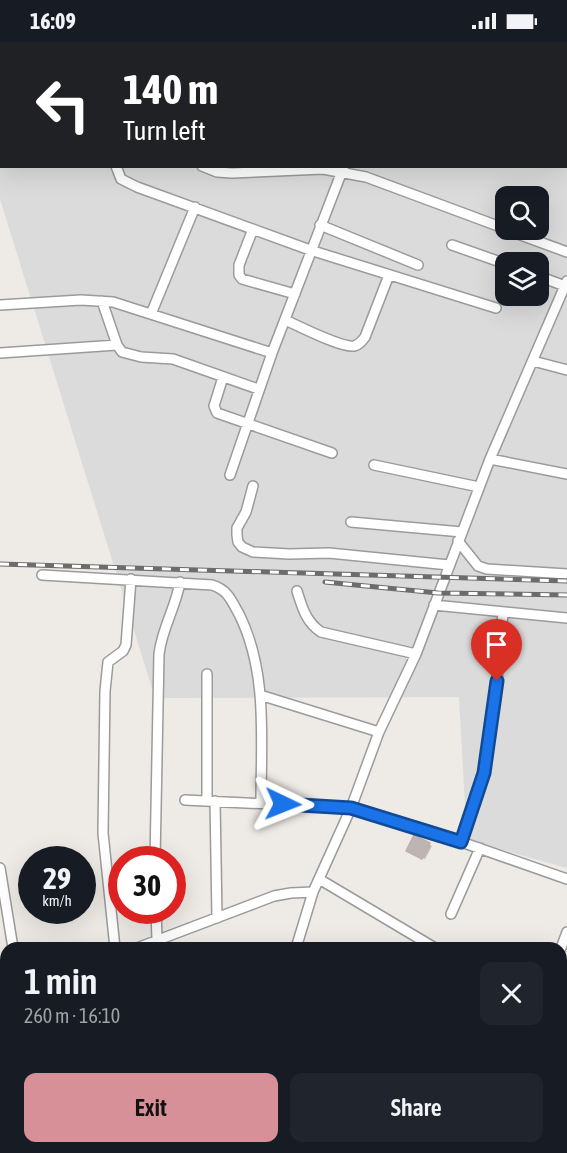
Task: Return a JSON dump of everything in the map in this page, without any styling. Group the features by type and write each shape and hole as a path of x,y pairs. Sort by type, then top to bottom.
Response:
{"street":[{"path":"117,168 121,179 128,183 310,250 496,308"},
{"path":"207,168 217,172 232,173 343,169 495,225"},
{"path":"230,475 258,389 343,169"},
{"path":"151,314 195,207"},
{"path":"320,225 418,265"},
{"path":"253,229 239,265 239,275 242,279 295,294"},
{"path":"535,240 567,252"},
{"path":"452,244 495,260"},
{"path":"285,320 339,343 352,346 360,343 389,275"},
{"path":"298,942 313,892 351,808 379,732 416,654 490,459 566,283 549,279"},
{"path":"0,305 81,300 102,301 151,314 272,353"},
{"path":"102,301 117,345 122,352 129,355 173,359 258,389"},
{"path":"0,353 117,345"},
{"path":"533,361 567,370"},
{"path":"223,377 214,406 218,413 332,453"},
{"path":"490,459 567,474"},
{"path":"374,465 479,487"},
{"path":"253,486 246,512 237,528 238,542 242,547 253,552 329,553 449,565"},
{"path":"351,522 462,532"},
{"path":"458,541 478,566 487,569 567,574"},
{"path":"42,575 212,585 229,595 245,626 258,672 261,803"},
{"path":"114,942 103,843 105,691 108,662 123,651 126,645 131,579"},
{"path":"155,846 159,654 166,623 175,605 180,582"},
{"path":"297,591 303,612 309,622 321,632 416,654"},
{"path":"434,605 567,618"},
{"path":"461,842 484,773 495,703 503,613"},
{"path":"207,674 217,918"},
{"path":"260,695 379,732"},
{"path":"185,800 351,808 480,848 567,879"},
{"path":"452,914 480,848"},
{"path":"0,868 12,942"},
{"path":"319,879 425,942"},
{"path":"152,942 274,896 313,892"},
{"path":"156,924 157,940"}],"shaded area":[{"path":"0,168 567,168 567,868 467,840 459,697 155,698 0,199"}],"building":[{"path":"414,835 430,843 422,859 406,851"}],"railway":[{"path":"0,564 567,581"},
{"path":"325,582 438,593 567,595"}],"route":[{"path":"283,804 351,808 461,842 484,773 497,681"}]}
